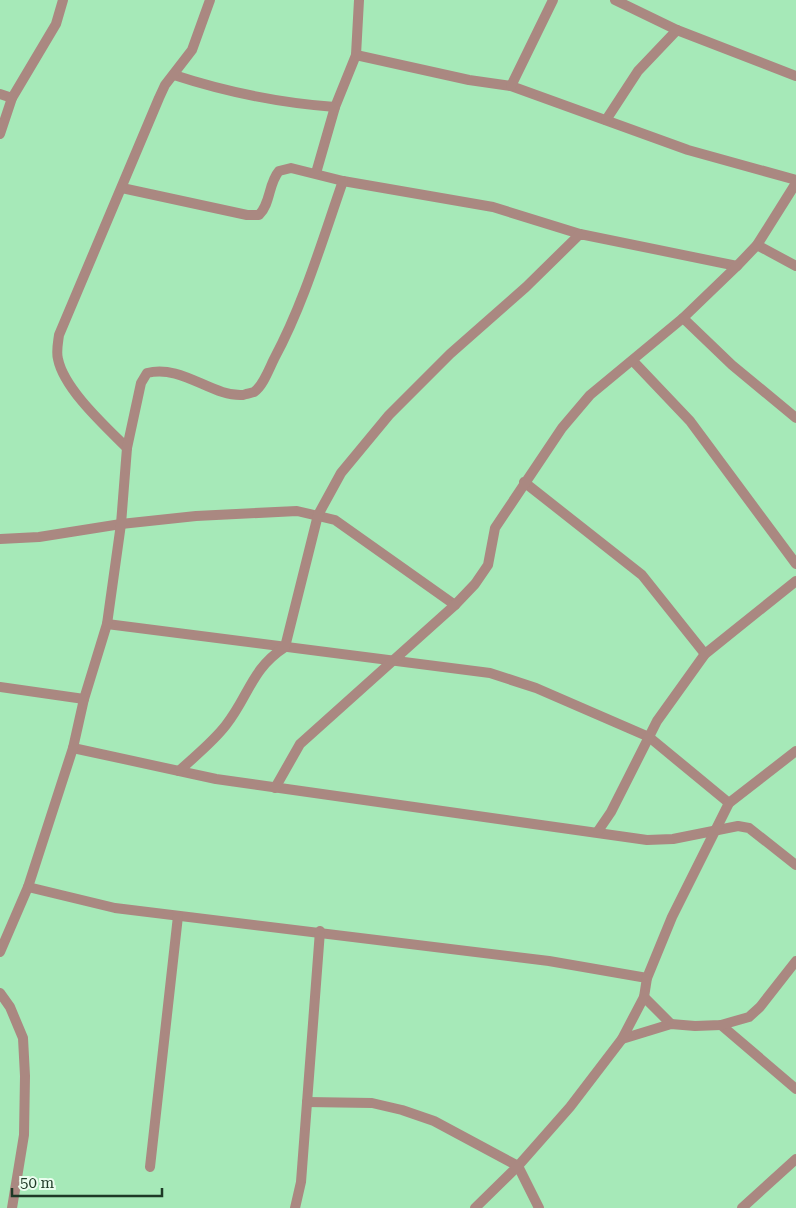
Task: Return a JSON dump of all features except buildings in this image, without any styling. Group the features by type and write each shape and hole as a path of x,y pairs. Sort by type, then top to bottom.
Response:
{"street":[{"path":"0,134 12,98 56,24 62,0"},
{"path":"127,448 79,396 64,376 57,358 59,335 159,98 192,50 210,0"},
{"path":"316,173 335,107 356,55 359,0"},
{"path":"511,86 553,0"},
{"path":"615,0 677,30 796,76"},
{"path":"606,120 638,71 677,30"},
{"path":"275,788 300,744 476,584 488,565 494,528 562,428 590,395 683,318 757,245 796,181 688,150 511,86 469,80 356,55"},
{"path":"174,75 211,87 240,93 314,106 335,107"},
{"path":"0,94 12,98"},
{"path":"122,188 247,215 259,215 265,209 274,176 279,170 291,168 343,181 421,193 493,208 580,234 737,266"},
{"path":"0,952 28,887 73,748 84,699 107,624 121,524 127,448 141,383 147,373 159,370 185,376 232,394 244,395 254,391 267,373 301,304 343,181"},
{"path":"179,771 226,725 241,705 257,672 271,656 285,646 318,515 341,473 390,415 450,354 526,287 580,234"},
{"path":"757,245 796,266"},
{"path":"683,318 732,365 796,418"},
{"path":"633,361 690,421 796,564"},
{"path":"524,482 642,575 705,654"},
{"path":"0,540 63,535 121,524 196,516 289,511 318,515 335,520 455,605"},
{"path":"598,831 611,812 649,737 678,691 705,654 796,580"},
{"path":"107,624 490,673 516,681 649,737 729,803"},
{"path":"0,687 84,699"},
{"path":"73,748 179,771 275,788 598,831 647,840 672,839 715,829 738,826 749,828 796,865"},
{"path":"475,1208 518,1166 570,1107 622,1039 644,997 647,978 672,917 729,803 796,751"},
{"path":"28,887 116,908 320,931 549,961 647,978"},
{"path":"150,1167 178,916"},
{"path":"295,1208 302,1182 320,931"},
{"path":"622,1039 671,1024 695,1026 721,1025 750,1017 760,1007 796,960"},
{"path":"0,993 10,1007 23,1038 26,1076 24,1135 12,1208"},
{"path":"644,997 671,1024"},
{"path":"721,1025 796,1089"},
{"path":"307,1102 372,1103 402,1110 434,1121 518,1166 539,1208"},
{"path":"742,1208 796,1159"}]}
